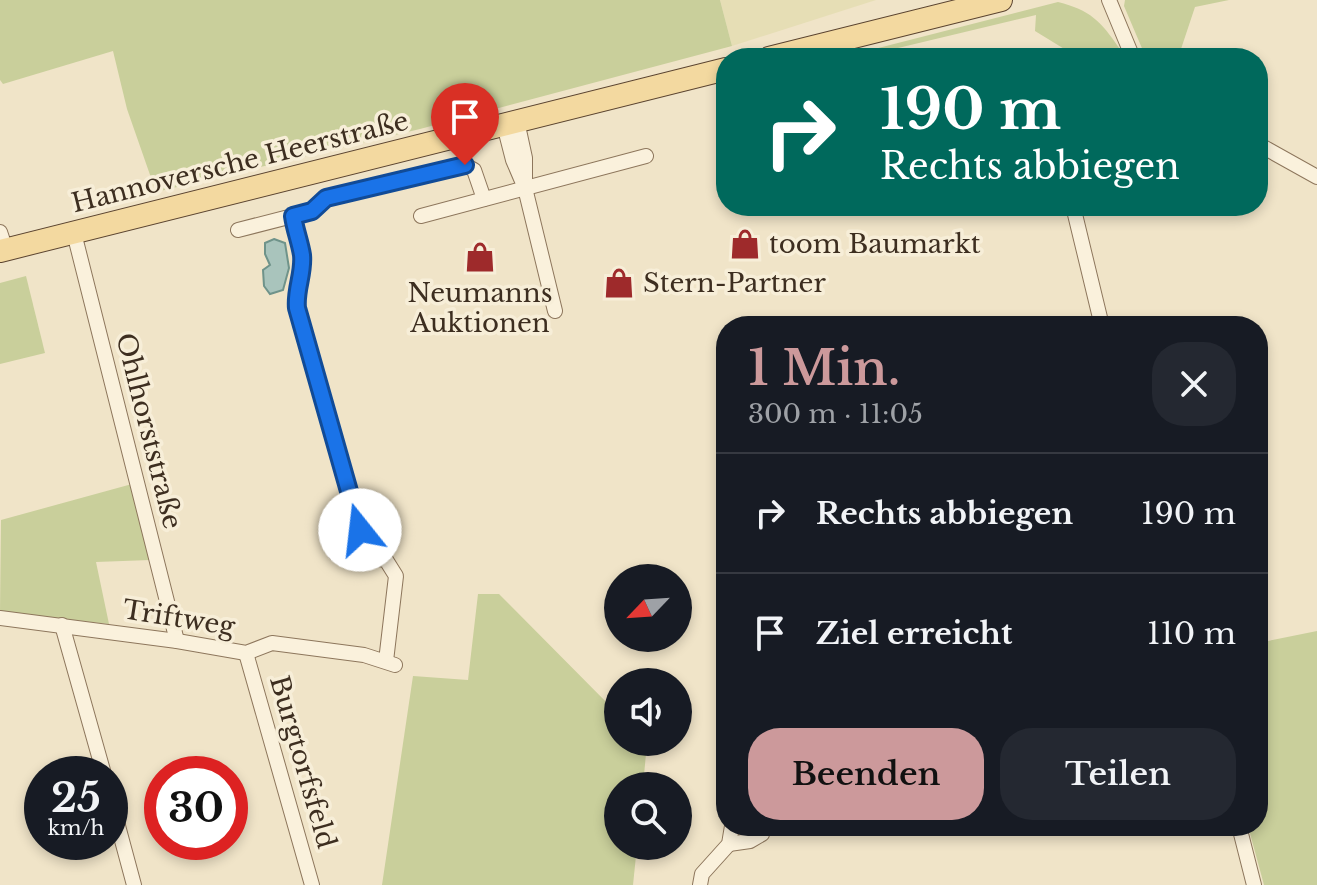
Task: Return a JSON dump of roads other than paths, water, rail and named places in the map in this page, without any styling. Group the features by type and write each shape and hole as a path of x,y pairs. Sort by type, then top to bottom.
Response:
{"main road":[{"path":"809,48 1001,0"},
{"name":"Hannoversche Heerstraße","path":"2,244 74,233 716,72"}],"street":[{"path":"1109,0 1128,48"},
{"path":"510,123 513,160 525,188 555,311"},
{"path":"1268,150 1317,177"},
{"path":"421,216 646,156"},
{"path":"238,230 312,211 326,198 465,165 474,170 484,199"},
{"path":"293,216 302,256 295,292 297,308 368,558 335,553"},
{"path":"1075,216 1100,316"},
{"name":"Ohlhorststraße","path":"74,233 177,641"},
{"name":"Triftweg","path":"0,618 246,653 272,643 364,655 391,663 396,576 386,560 368,558"},
{"path":"62,625 99,756"},
{"name":"Burgtorfsfeld","path":"246,653 312,885"},
{"path":"700,885 702,874 729,844 730,836"},
{"path":"729,844 750,841 759,836"},
{"path":"1242,836 1254,885"},
{"path":"127,860 134,885"}],"water":[{"path":"274,239 285,243 289,268 283,290 270,294 264,286 263,270 270,265 265,254 265,243"}],"place":[{"name":"toom Baumarkt","path":"745,244"},
{"name":"Neumanns Auktionen","path":"480,257"},
{"name":"Stern-Partner","path":"619,283"}]}
